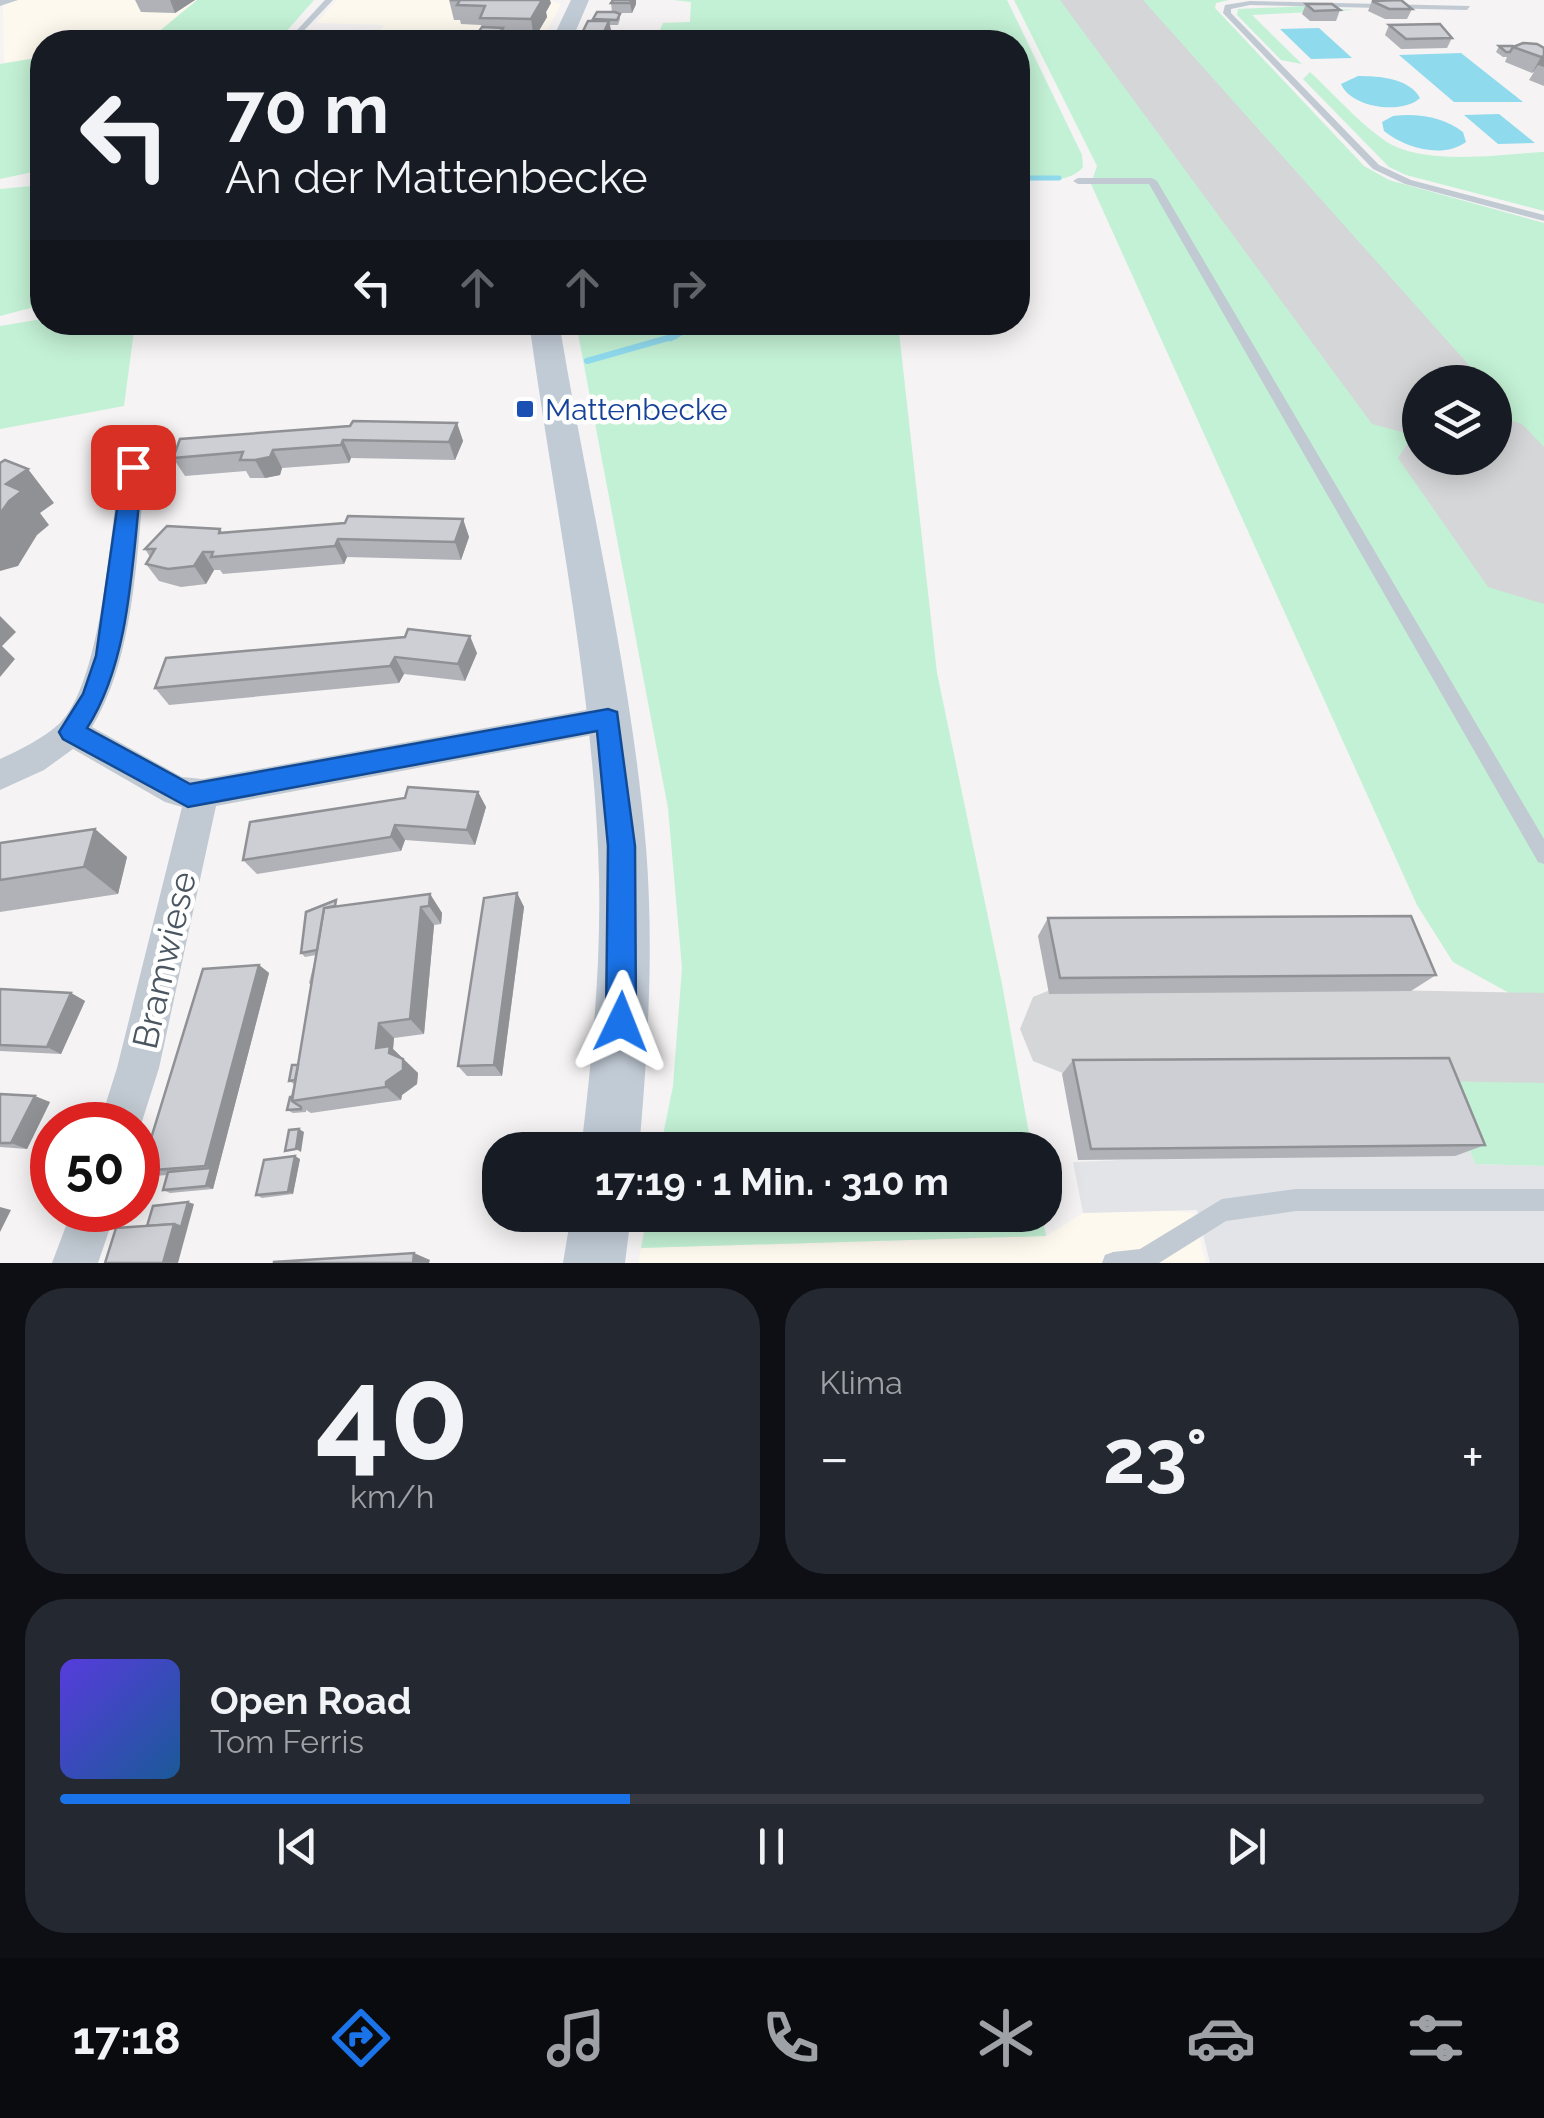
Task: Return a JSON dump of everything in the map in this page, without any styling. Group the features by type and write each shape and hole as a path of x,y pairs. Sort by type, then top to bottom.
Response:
{"main road":[{"path":"566,30 580,0"},
{"path":"546,335 608,719 622,846 620,1054 612,1132"},
{"path":"594,1263 598,1232"}],"street":[{"path":"0,2 11,0"},
{"path":"0,774 32,760 72,732 94,697 107,656 133,467"},
{"path":"72,732 177,791 202,794 608,719"},
{"name":"Bramwiese","path":"127,1102 202,794"},
{"path":"75,1263 86,1232"}],"lane":[{"path":"300,30 329,0"},
{"path":"1452,0 1466,8 1250,3 1228,7 1228,12 1376,167 1408,182 1544,218"},
{"path":"1078,180 1152,181 1544,856"},
{"path":"1113,1263 1143,1260 1222,1210 1296,1200 1544,1200"}],"shaded area":[{"path":"197,0 161,30 30,30 30,59 4,63 3,3"},
{"path":"337,0 549,0 561,4 547,30 380,30 384,25 316,23"},
{"path":"1468,1146 1475,1164 1544,1166 1544,1263 1210,1263 1197,1210 1083,1213 1073,1162"},
{"path":"1083,1213 1193,1213 1206,1263 638,1263 641,1248 1046,1236 1062,1232 1062,1226"}],"green space":[{"path":"197,0 314,0 288,30 161,30"},
{"path":"673,0 1007,0 1022,30 660,30 663,23 690,22 691,2"},
{"path":"1014,0 1229,0 1216,3 1215,8 1364,166 1389,180 1544,223 1544,1166 1475,1164 1427,1042 1542,1043 1522,1000 1453,962 1417,905 1091,184 1097,166"},
{"path":"1310,6 1354,10 1252,15 1302,64 1281,60 1237,15 1238,9"},
{"path":"1030,48 1082,155 1083,167 1077,173 1030,179"},
{"path":"30,59 30,173 0,179 0,64"},
{"path":"1310,72 1365,125 1400,148 1419,154 1462,157 1544,152 1544,211 1406,175 1389,167 1303,79"},
{"path":"30,186 30,308 0,316 0,189"},
{"path":"30,321 30,335 133,335 124,406 0,429 0,326"},
{"path":"578,335 899,335 937,673 1029,1132 664,1132 673,1086 682,968 668,808"},
{"path":"644,1232 1045,1232 1046,1236 641,1248"}],"water":[{"path":"1319,28 1352,58 1311,59 1280,29"},
{"path":"1461,53 1523,102 1454,102 1399,55"},
{"path":"1358,76 1401,82 1420,98 1401,106 1366,103 1355,99 1341,84"},
{"path":"1499,114 1535,143 1498,144 1464,115"},
{"path":"1393,116 1439,120 1463,132 1466,142 1446,150 1413,146 1384,131 1382,122"}],"building":[{"path":"460,0 542,0 531,19 480,18 485,6 457,5"},
{"path":"1401,0 1412,9 1389,9 1372,1"},
{"path":"1306,4 1332,4 1340,10 1314,11"},
{"path":"597,12 620,14 617,20 593,19"},
{"path":"588,21 609,21 605,30 584,30"},
{"path":"1440,24 1452,38 1406,39 1389,25"},
{"path":"1523,43 1544,48 1544,56 1513,47"},
{"path":"353,421 457,423 449,442 343,440 341,445 273,450 270,457 255,460 240,460 243,452 173,458 180,439 350,426"},
{"path":"5,460 28,469 6,484 22,491 0,514 0,463"},
{"path":"348,516 463,519 455,542 338,539 335,546 211,557 213,552 203,552 194,566 168,569 146,564 155,549 145,549 167,526 220,529 219,533 345,523"},
{"path":"408,629 470,636 458,664 395,657 390,666 155,688 166,658 405,637"},
{"path":"408,787 478,792 467,830 395,825 391,837 243,860 250,822 405,798"},
{"path":"95,829 84,867 0,880 0,843"},
{"path":"517,893 494,1065 458,1066 484,898"},
{"path":"430,894 429,906 421,907 410,1019 379,1023 376,1048 390,1046 389,1053 403,1059 403,1070 386,1082 386,1087 292,1101 324,908"},
{"path":"336,900 335,906 324,908 317,950 301,953 306,912"},
{"path":"1411,916 1436,975 1060,978 1048,918"},
{"path":"259,965 205,1166 160,1170 160,1109 203,969"},
{"path":"0,989 71,993 47,1047 0,1045"},
{"path":"1449,1058 1485,1145 1091,1149 1073,1060"},
{"path":"292,1065 298,1065 295,1080 289,1081"},
{"path":"0,1094 35,1096 11,1143 0,1143"},
{"path":"292,1097 301,1109 287,1110"},
{"path":"299,1129 296,1149 285,1151 289,1130"},
{"path":"295,1156 288,1192 256,1195 264,1160"},
{"path":"211,1168 206,1186 163,1190 168,1172"},
{"path":"188,1202 181,1227 160,1225 160,1205"},
{"path":"174,1224 163,1263 105,1263 115,1232 160,1232 160,1225"},
{"path":"414,1253 413,1263 274,1263 274,1262"}],"waterway":[{"name":"Mattenbecke","path":"1030,178 1059,178"},
{"name":"Mattenbecke","path":"670,339 678,335"},
{"name":"Mattenbecke","path":"587,361 675,336"}],"taxiway":[{"path":"1065,1029 1544,1038"}],"runway":[{"path":"1100,0 1402,372"},
{"path":"1485,475 1544,547"}],"place":[{"name":"Mattenbecke","path":"525,409"}],"route":[{"path":"133,467 107,656 94,697 72,732 188,796 608,719 622,846 621,1022"}]}
